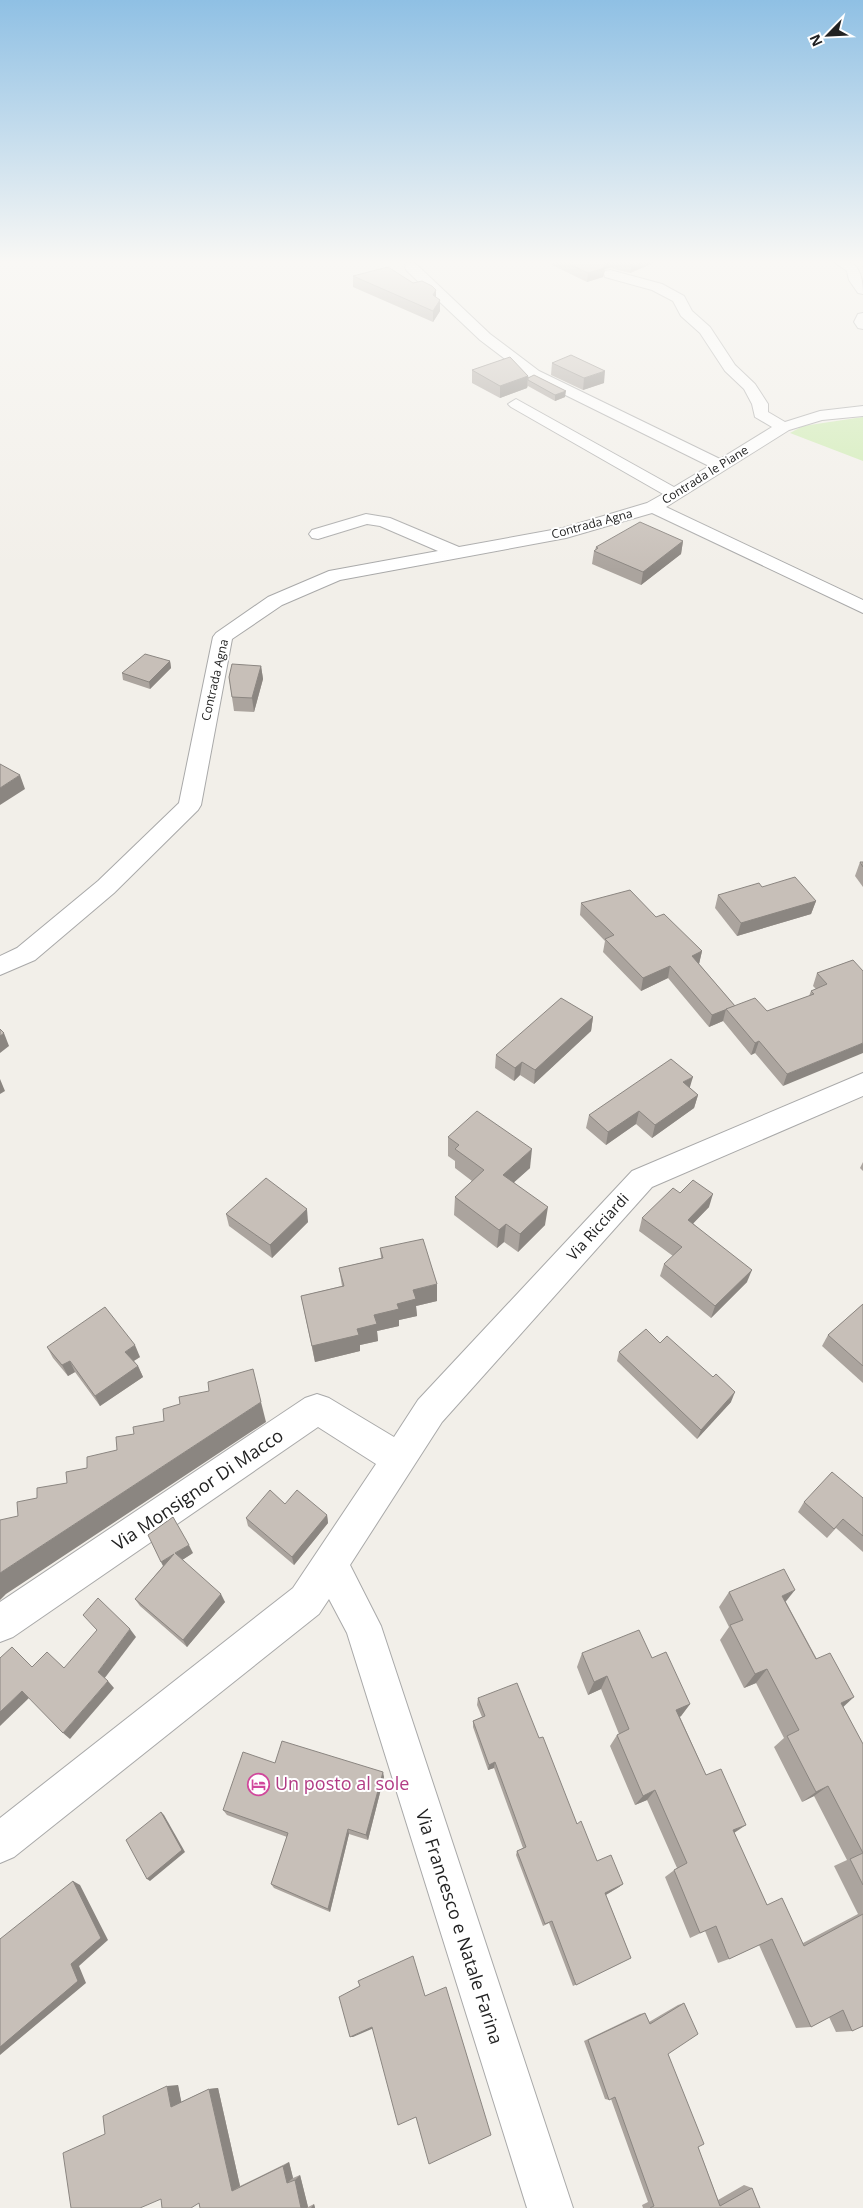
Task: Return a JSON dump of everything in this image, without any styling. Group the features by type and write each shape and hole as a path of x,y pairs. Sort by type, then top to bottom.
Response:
{"street":[{"path":"521,364 534,374 720,465"},
{"path":"727,364 750,387 760,404 760,414 783,427"},
{"path":"516,404 674,494"},
{"name":"Contrada le Piane","path":"653,507 783,427 820,416 863,411"},
{"name":"Contrada le Piane","path":"653,507 863,608"},
{"name":"Contrada Agna","path":"0,966 26,954 106,887 190,805 223,637 275,601 335,576 566,533 653,507"},
{"path":"318,534 366,519 375,520 458,553"},
{"name":"Via Ricciardi","path":"399,1460 430,1411 642,1178 863,1084"},
{"name":"Via Monsignor Di Macco","path":"0,1624 317,1409 399,1460"},
{"path":"0,1843 306,1601 399,1460"},
{"name":"Via Francesco e Natale Farina","path":"330,1564 363,1626 550,2208"}],"green space":[{"path":"863,417 863,461 790,433 803,426"}],"building":[{"path":"489,364 517,364 528,376 500,386 472,370"},
{"path":"554,364 590,364 605,371 584,378"},
{"path":"534,375 566,391 555,395 528,380 528,378"},
{"path":"640,522 683,541 643,572 594,551 598,548 596,547"},
{"path":"145,654 170,661 149,682 122,673"},
{"path":"232,664 261,666 252,698 232,697 229,677"},
{"path":"0,764 20,775 0,788"},
{"path":"795,877 816,901 741,923 718,895 759,883 762,887"},
{"path":"630,890 656,917 664,914 702,951 692,956 735,1006 712,1015 670,966 643,978 605,939 614,935 581,903"},
{"path":"853,960 863,971 863,1043 787,1074 759,1041 755,1043 726,1009 755,998 767,1011 814,994 811,991 827,984 817,973"},
{"path":"561,998 593,1017 535,1070 522,1062 515,1068 496,1055"},
{"path":"671,1059 693,1077 683,1082 698,1095 655,1125 639,1111 608,1132 589,1115"},
{"path":"477,1111 532,1149 503,1175 548,1207 520,1234 506,1224 499,1230 455,1197 484,1170 455,1149 459,1145 448,1137"},
{"path":"266,1178 307,1209 270,1245 226,1214"},
{"path":"693,1180 713,1194 688,1220 752,1270 715,1306 664,1264 682,1247 642,1218 673,1188 680,1193"},
{"path":"423,1239 437,1284 413,1290 416,1299 397,1304 399,1309 374,1315 377,1324 357,1329 359,1335 312,1346 301,1296 344,1286 339,1268 383,1258 380,1248"},
{"path":"863,1304 863,1366 828,1335"},
{"path":"105,1307 135,1345 125,1352 138,1366 95,1396 70,1361 62,1365 47,1347"},
{"path":"646,1329 660,1343 667,1336 713,1377 716,1374 735,1392 701,1430 619,1352"},
{"path":"253,1369 261,1402 0,1573 0,1520 18,1516 17,1502 37,1498 37,1488 67,1483 66,1472 87,1468 87,1457 117,1450 116,1437 134,1434 133,1427 164,1421 163,1409 180,1404 179,1397 209,1391 208,1382"},
{"path":"832,1472 863,1498 863,1536 843,1519 834,1529 804,1502"},
{"path":"270,1490 285,1504 297,1490 327,1515 292,1557 246,1518"},
{"path":"173,1517 189,1545 175,1553 221,1594 183,1640 135,1599 174,1554 161,1562 148,1535"},
{"path":"784,1569 795,1590 782,1596 816,1659 830,1653 854,1697 841,1703 863,1744 863,1853 828,1786 816,1792 787,1736 799,1730 767,1669 755,1674 730,1625 743,1620 729,1592"},
{"path":"98,1598 130,1629 98,1672 108,1681 63,1733 22,1691 0,1712 0,1658 12,1647 32,1667 47,1652 64,1668 97,1630 83,1615"},
{"path":"639,1630 652,1658 666,1652 690,1704 676,1710 706,1775 721,1769 746,1825 733,1830 767,1905 782,1898 804,1946 863,1914 863,2026 852,2031 843,2010 811,2027 772,1939 729,1959 716,1926 700,1933 674,1870 687,1863 655,1790 643,1796 617,1735 629,1729 607,1676 594,1682 582,1653"},
{"path":"517,1683 539,1738 543,1737 577,1824 581,1821 597,1861 611,1855 623,1884 605,1893 631,1958 576,1985 552,1921 545,1924 517,1851 526,1847 495,1762 489,1765 473,1721 485,1716 478,1698"},
{"path":"282,1741 383,1772 366,1835 348,1829 328,1909 271,1884 288,1833 223,1810 243,1752 275,1763"},
{"path":"161,1812 182,1850 147,1879 126,1840"},
{"path":"863,1853 863,1885 850,1859"},
{"path":"73,1881 101,1938 71,1964 78,1981 0,2047 0,1939"},
{"path":"413,1956 425,1996 446,1987 491,2135 429,2164 416,2117 398,2125 372,2027 350,2037 339,1997 360,1986 358,1981"},
{"path":"684,2003 698,2034 668,2054 704,2144 698,2147 720,2206 752,2188 760,2208 650,2208 654,2206 615,2097 609,2100 588,2040 645,2013 650,2024"},
{"path":"167,2086 171,2107 209,2089 232,2191 283,2166 287,2183 295,2180 301,2208 200,2208 199,2203 191,2208 162,2208 161,2199 140,2208 71,2208 63,2153 105,2134 103,2116"}],"place":[{"name":"Un posto al sole","path":"259,1784"}]}
